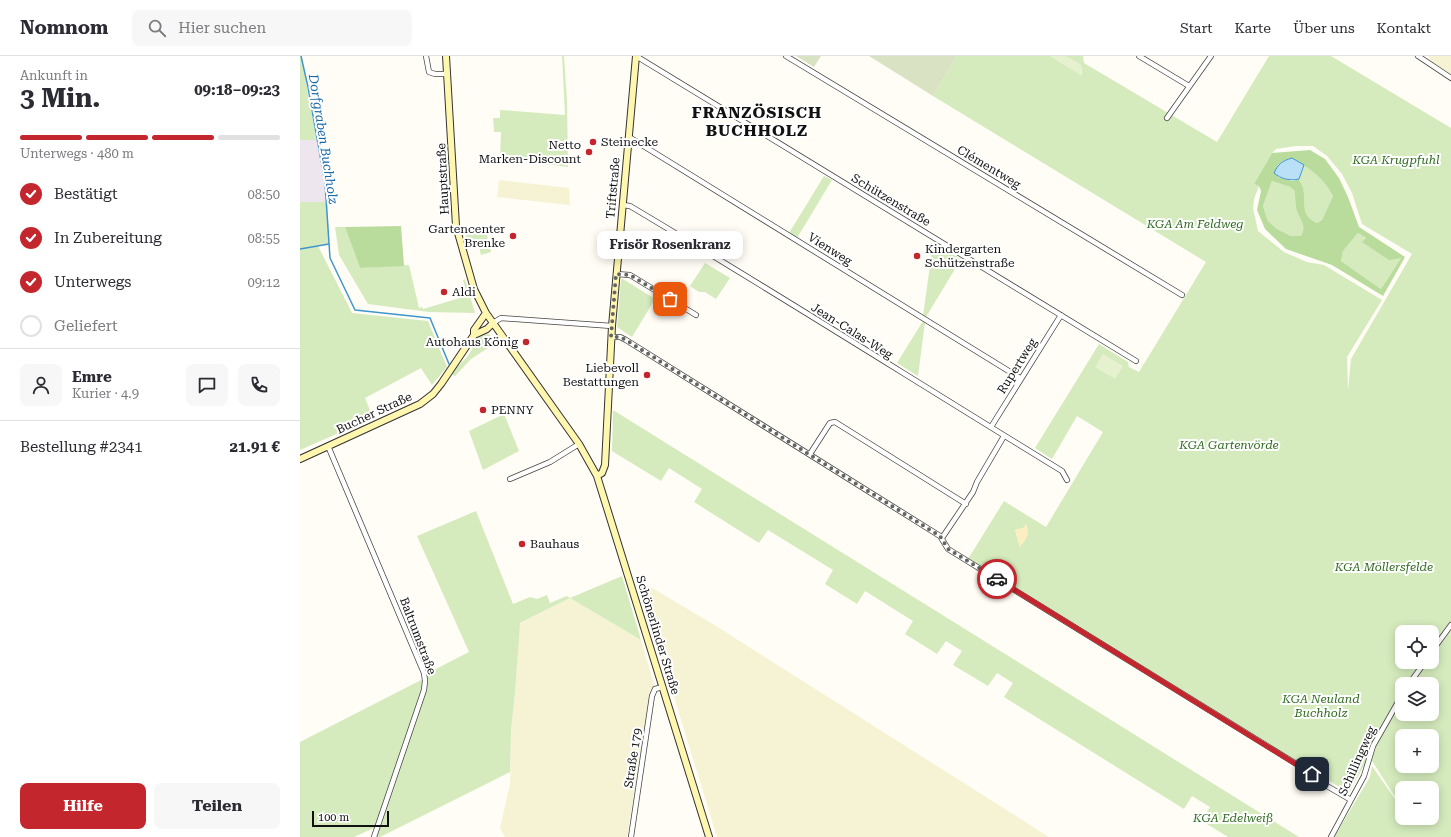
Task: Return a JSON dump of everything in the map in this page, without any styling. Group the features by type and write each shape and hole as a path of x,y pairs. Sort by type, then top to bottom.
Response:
{"main road":[{"name":"Hauptstraße","path":"446,56 456,226 474,289 486,313 493,323"},
{"name":"Triftstraße","path":"597,476 602,473 606,465 611,337 636,56"},
{"name":"Bucher Straße","path":"300,459 407,411 427,399 446,378 474,335 474,330 480,320 486,313"},
{"name":"Bucher Straße","path":"474,335 487,329 493,323"},
{"name":"Schönerlinder Straße","path":"493,323 579,444 597,476 709,837"}],"street":[{"path":"426,56 429,72 435,74 448,74"},
{"name":"Schützenstraße","path":"636,56 1136,361"},
{"name":"Clémentweg","path":"786,56 1182,295"},
{"path":"1139,56 1189,86"},
{"path":"1167,118 1211,56"},
{"path":"1418,56 1451,78"},
{"name":"Vienweg","path":"629,137 1020,378"},
{"name":"Jean-Calas-Weg","path":"623,205 630,206 691,242 990,427 1062,472 1067,480"},
{"path":"616,274 630,275 696,315"},
{"name":"Rupertweg","path":"990,427 1061,315"},
{"path":"493,323 501,318 612,326"},
{"path":"611,337 620,337 626,340 876,495 942,538 948,549 1306,770 1312,774 1315,779 1351,800"},
{"path":"810,454 830,423 835,422 966,504"},
{"path":"942,538 966,504 1004,436"},
{"path":"510,479 550,462 579,444"},
{"name":"Baltrumstraße","path":"328,446 424,674 425,681 424,690 374,837"},
{"path":"1439,642 1451,626"},
{"name":"Straße 179","path":"631,837 652,696 656,689 663,687"},
{"name":"Schillingweg","path":"1331,837 1364,776 1373,746 1395,707"}],"shaded area":[{"path":"1429,56 1451,56 1451,75 1428,60"},
{"path":"300,140 317,140 327,202 300,202"},
{"path":"499,180 569,188 570,205 497,197"},
{"path":"644,583 716,626 1049,837 717,837 640,586"},
{"path":"570,598 641,640 655,687 651,691 627,837 505,837 500,828 510,784 511,730 515,693 519,624"}],"green space":[{"path":"301,56 317,140 300,140"},
{"path":"562,56 564,56 567,101 568,167 500,158 501,132 494,132 493,118 500,118 500,110 565,115"},
{"path":"796,56 821,56 814,67"},
{"path":"869,56 957,56 933,96"},
{"path":"957,56 1050,56 1082,75 1081,65 1065,56 1083,56 1084,63 1217,142 1269,56 1331,56 1451,128 1451,837 1334,837 1370,777 1372,766 1395,799 1395,825 1439,825 1439,781 1395,781 1395,797 1369,756 1349,793 968,559 1004,501 1046,527 1103,432 1077,416 1052,459 1035,448 1099,344 1128,362 1129,367 1139,372 1206,262 933,96","holes":["1296,146 1313,146 1327,156 1342,174 1352,193 1362,224 1412,254 1351,359 1348,390 1347,357 1382,300 1324,265 1307,262 1284,252 1258,231 1253,208 1254,199 1259,186 1254,184 1272,153 1276,149","1023,528 1020,547 1015,530"]},
{"path":"1050,56 1065,56 1081,65 1082,76"},
{"path":"1310,150 1325,159 1339,178 1359,227 1405,257 1383,296 1332,265 1286,249 1265,229 1257,210 1261,191 1259,186 1254,184 1272,153","holes":["1292,158 1316,174 1333,196 1322,220 1317,223 1311,220 1306,212 1303,188 1299,179 1292,181 1278,177 1277,166 1283,161","1272,181 1290,187 1295,191 1296,208 1303,225 1303,232 1301,236 1291,236 1277,229 1268,221 1263,206","1358,233 1366,238 1362,242 1389,260 1401,258 1381,289 1341,261 1343,251"]},
{"path":"1304,165 1317,174 1333,196 1322,220 1317,223 1311,220 1305,208 1303,189 1299,179"},
{"path":"824,176 832,180 797,238 789,233"},
{"path":"1272,181 1290,187 1295,191 1296,208 1304,228 1302,236 1291,236 1277,229 1268,221 1263,206"},
{"path":"300,202 327,202 329,244 318,246 352,313 428,321 447,367 432,385 421,368 365,398 373,418 300,450"},
{"path":"401,226 404,266 360,268 345,227"},
{"path":"335,227 345,227 360,268 409,265 419,308 422,307 423,309 467,296 463,280 465,279 475,313 429,312 368,304 339,255"},
{"path":"486,231 491,252 481,255 478,243 468,245 466,236 468,233"},
{"path":"1358,233 1366,238 1363,242 1401,258 1381,289 1341,261 1343,251"},
{"path":"933,243 961,259 926,317 923,316"},
{"path":"705,263 730,278 716,299 705,292 699,292 690,286"},
{"path":"621,279 655,299 632,337 617,327"},
{"path":"923,321 925,322 918,376 897,363"},
{"path":"489,334 496,343 471,359 454,376 452,374 456,368 467,357 480,337"},
{"path":"1103,354 1123,366 1115,379 1095,367"},
{"name":"KGA Edelweiß","path":"613,410 1299,837 1228,837 1202,821 1210,807 1192,796 1184,809 1004,697 1013,683 997,673 988,686 953,665 962,651 946,641 937,654 905,634 913,621 865,591 857,604 825,584 833,570 768,530 759,543 694,502 702,489 669,468 661,481 612,451"},
{"path":"504,414 519,451 483,470 469,431"},
{"path":"476,511 513,604 530,597 537,599 547,595 550,603 567,596 570,598 520,623 511,730 510,772 380,837 376,837 426,690 426,674 469,652 417,536"},
{"path":"622,576 641,640 570,598"},
{"path":"423,679 423,684 376,827 354,837 300,837 300,742"}],"sand":[{"path":"1026,524 1028,533 1026,539 1020,547 1015,530 1023,528"}],"water":[{"path":"1292,158 1304,165 1299,179 1286,179 1274,173 1281,163"}],"waterway":[{"name":"Dorfgraben Buchholz","path":"301,56 325,183 330,258 355,310 430,318 449,364"},
{"path":"300,249 329,244"}],"way so far":[{"path":"670,299 630,275 616,274 611,337 620,337 626,340 876,495 940,536 948,549 997,579"}],"place":[{"name":"Steinecke","path":"593,142"},
{"name":"Netto Marken-Discount","path":"589,152"},
{"name":"Gartencenter Brenke","path":"513,236"},
{"name":"Kindergarten Schützenstraße","path":"917,256"},
{"name":"Aldi","path":"444,292"},
{"name":"Frisör Rosenkranz","path":"670,299"},
{"name":"Autohaus König","path":"526,342"},
{"name":"Liebevoll Bestattungen","path":"647,375"},
{"name":"PENNY","path":"483,410"},
{"name":"Bauhaus","path":"522,544"}],"district":[{"name":"FRANZÖSISCH BUCHHOLZ","path":"757,121"}],"route":[{"path":"997,579 1312,774"}],"park label":[{"name":"KGA Krugpfuhl","path":"1396,160"},
{"name":"KGA Am Feldweg","path":"1195,224"},
{"name":"KGA Gartenvörde","path":"1229,445"},
{"name":"KGA Möllersfelde","path":"1384,567"},
{"name":"KGA Neuland Buchholz","path":"1321,706"}]}
